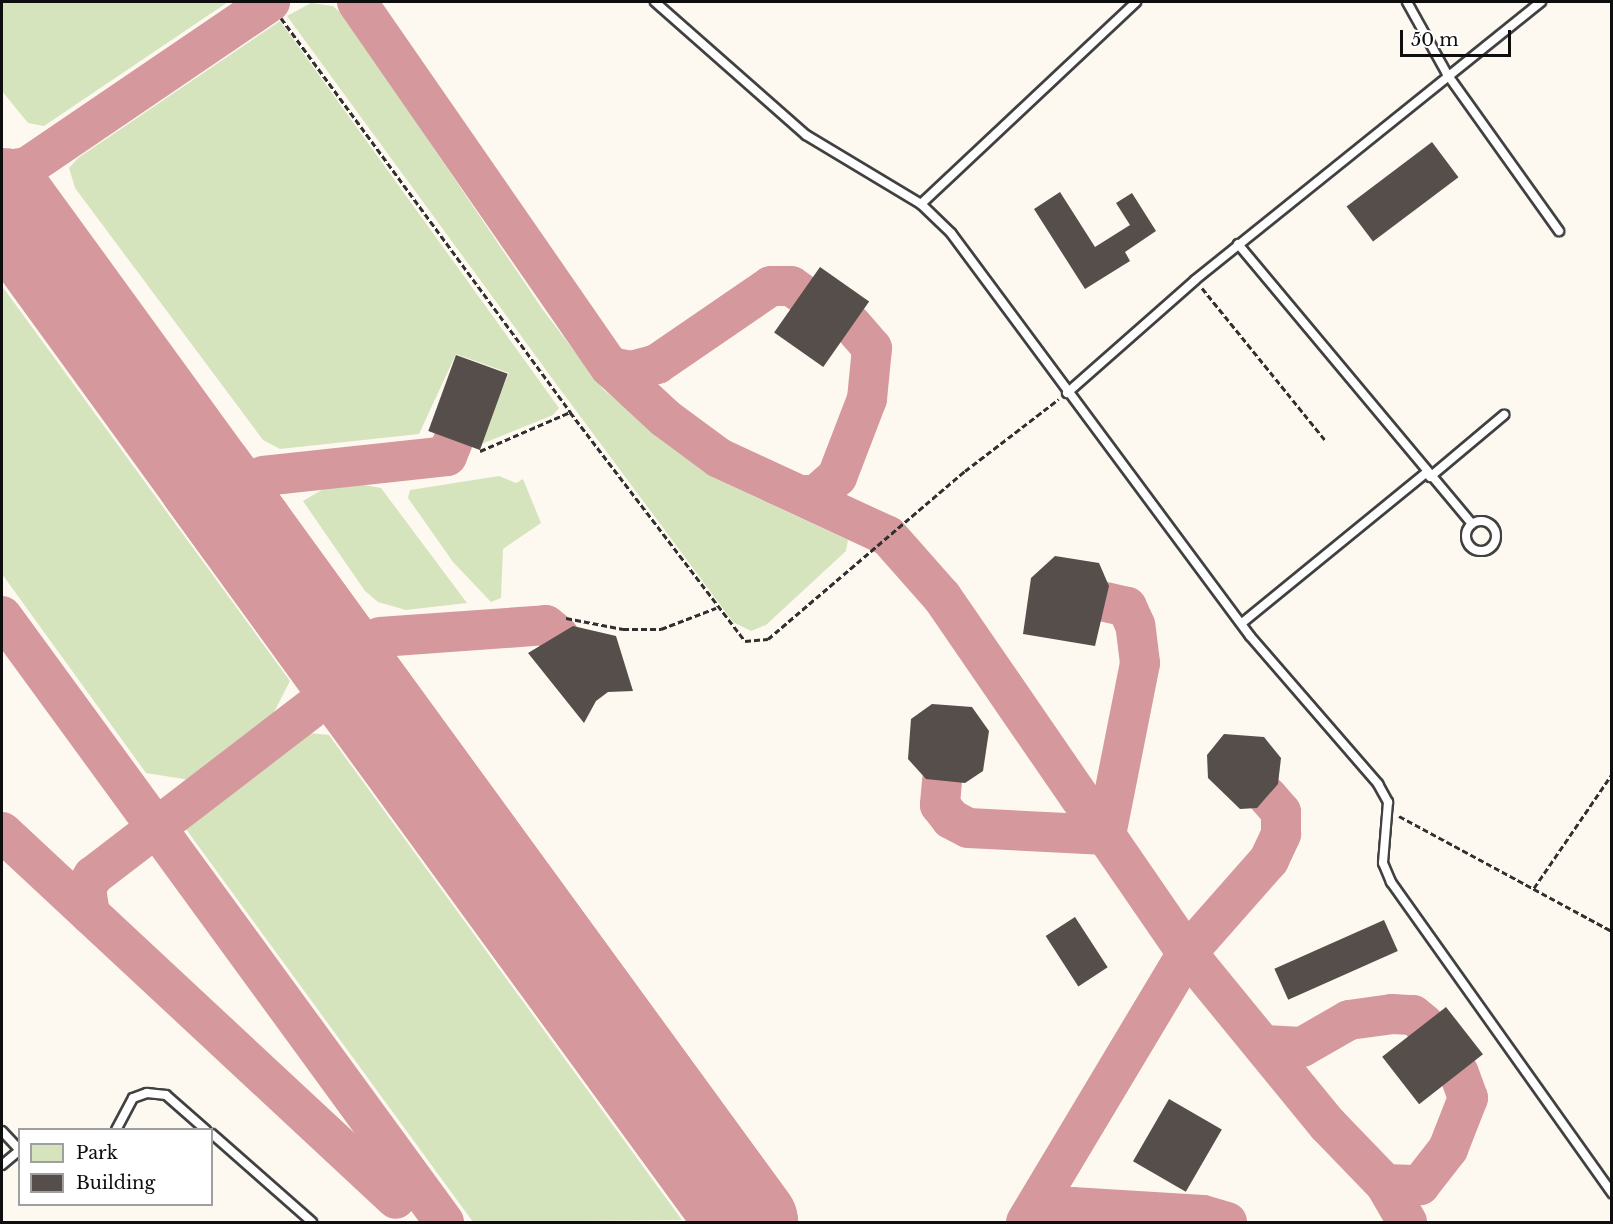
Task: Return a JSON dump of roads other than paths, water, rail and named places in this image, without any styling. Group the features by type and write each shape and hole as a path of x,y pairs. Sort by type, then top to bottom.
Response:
{"lane":[{"path":"655,2 806,135 921,204 951,233 1067,393 1242,623 1378,784 1388,802 1383,863 1391,882 1611,1193"},
{"path":"921,204 1136,2"},
{"path":"1407,2 1447,74 1559,231"},
{"path":"1067,393 1238,244 1447,74 1541,2"},
{"path":"1238,244 1428,475 1472,524"},
{"path":"1242,623 1504,415"},
{"path":"118,1128 133,1098 147,1093 166,1095 204,1128"},
{"path":"2,1131 18,1148"},
{"path":"213,1135 312,1222"},
{"path":"2,1165 18,1152"}]}
